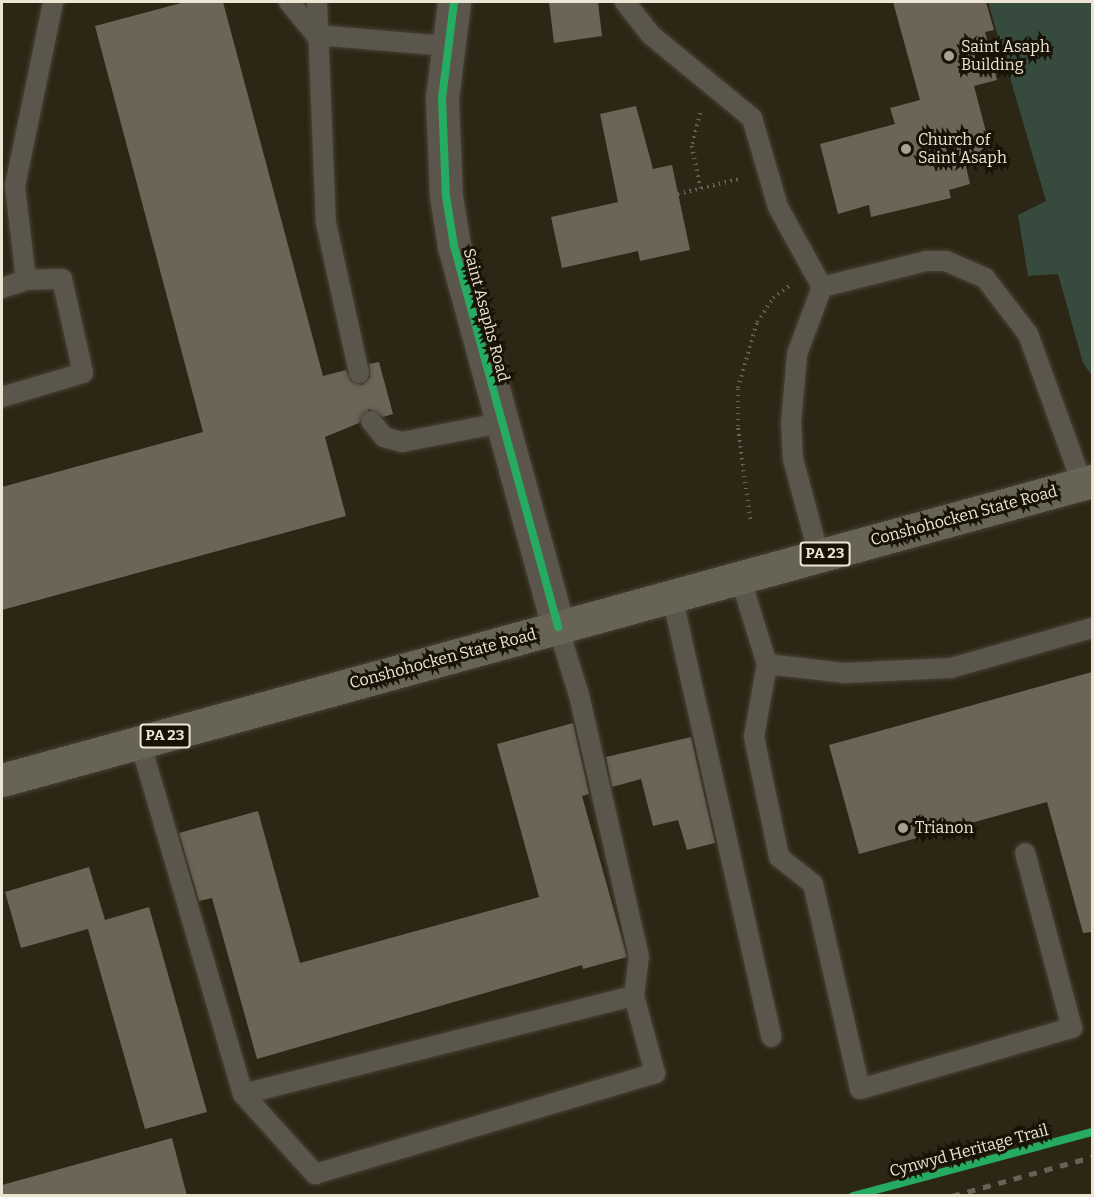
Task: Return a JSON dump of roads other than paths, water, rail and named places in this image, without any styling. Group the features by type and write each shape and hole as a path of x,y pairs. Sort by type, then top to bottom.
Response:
{"main road":[{"name":"Conshohocken State Road","path":"2,780 1087,482"}],"street":[{"name":"Saint Asaphs Road","path":"454,2 447,46 442,127 447,202 454,246 558,627"}],"lane":[{"path":"26,280 15,186 53,2"},
{"path":"289,2 316,35 447,46"},
{"path":"317,2 316,35 326,223 359,373"},
{"path":"625,2 651,35 753,118 766,173 778,207 818,281 797,354 790,423 793,459 819,556"},
{"path":"818,281 926,261 966,266 985,278 1028,334 1087,482"},
{"path":"2,288 26,280 62,279 83,373 2,397"},
{"path":"371,421 384,437 402,442 501,423"},
{"path":"740,577 766,664 754,737 779,857 813,884 860,1089 1072,1028 1025,853"},
{"path":"672,596 771,1037"},
{"path":"140,742 243,1094 315,1174 655,1073 634,996 639,957 579,695 558,627"},
{"path":"766,664 844,673 951,668 1092,628"},
{"path":"243,1094 634,996"}],"railway":[{"path":"952,1196 1092,1157"}],"place":[{"name":"Saint Asaph Building","path":"949,56"},
{"name":"Church of Saint Asaph","path":"906,149"},
{"name":"Trianon","path":"903,828"}]}
